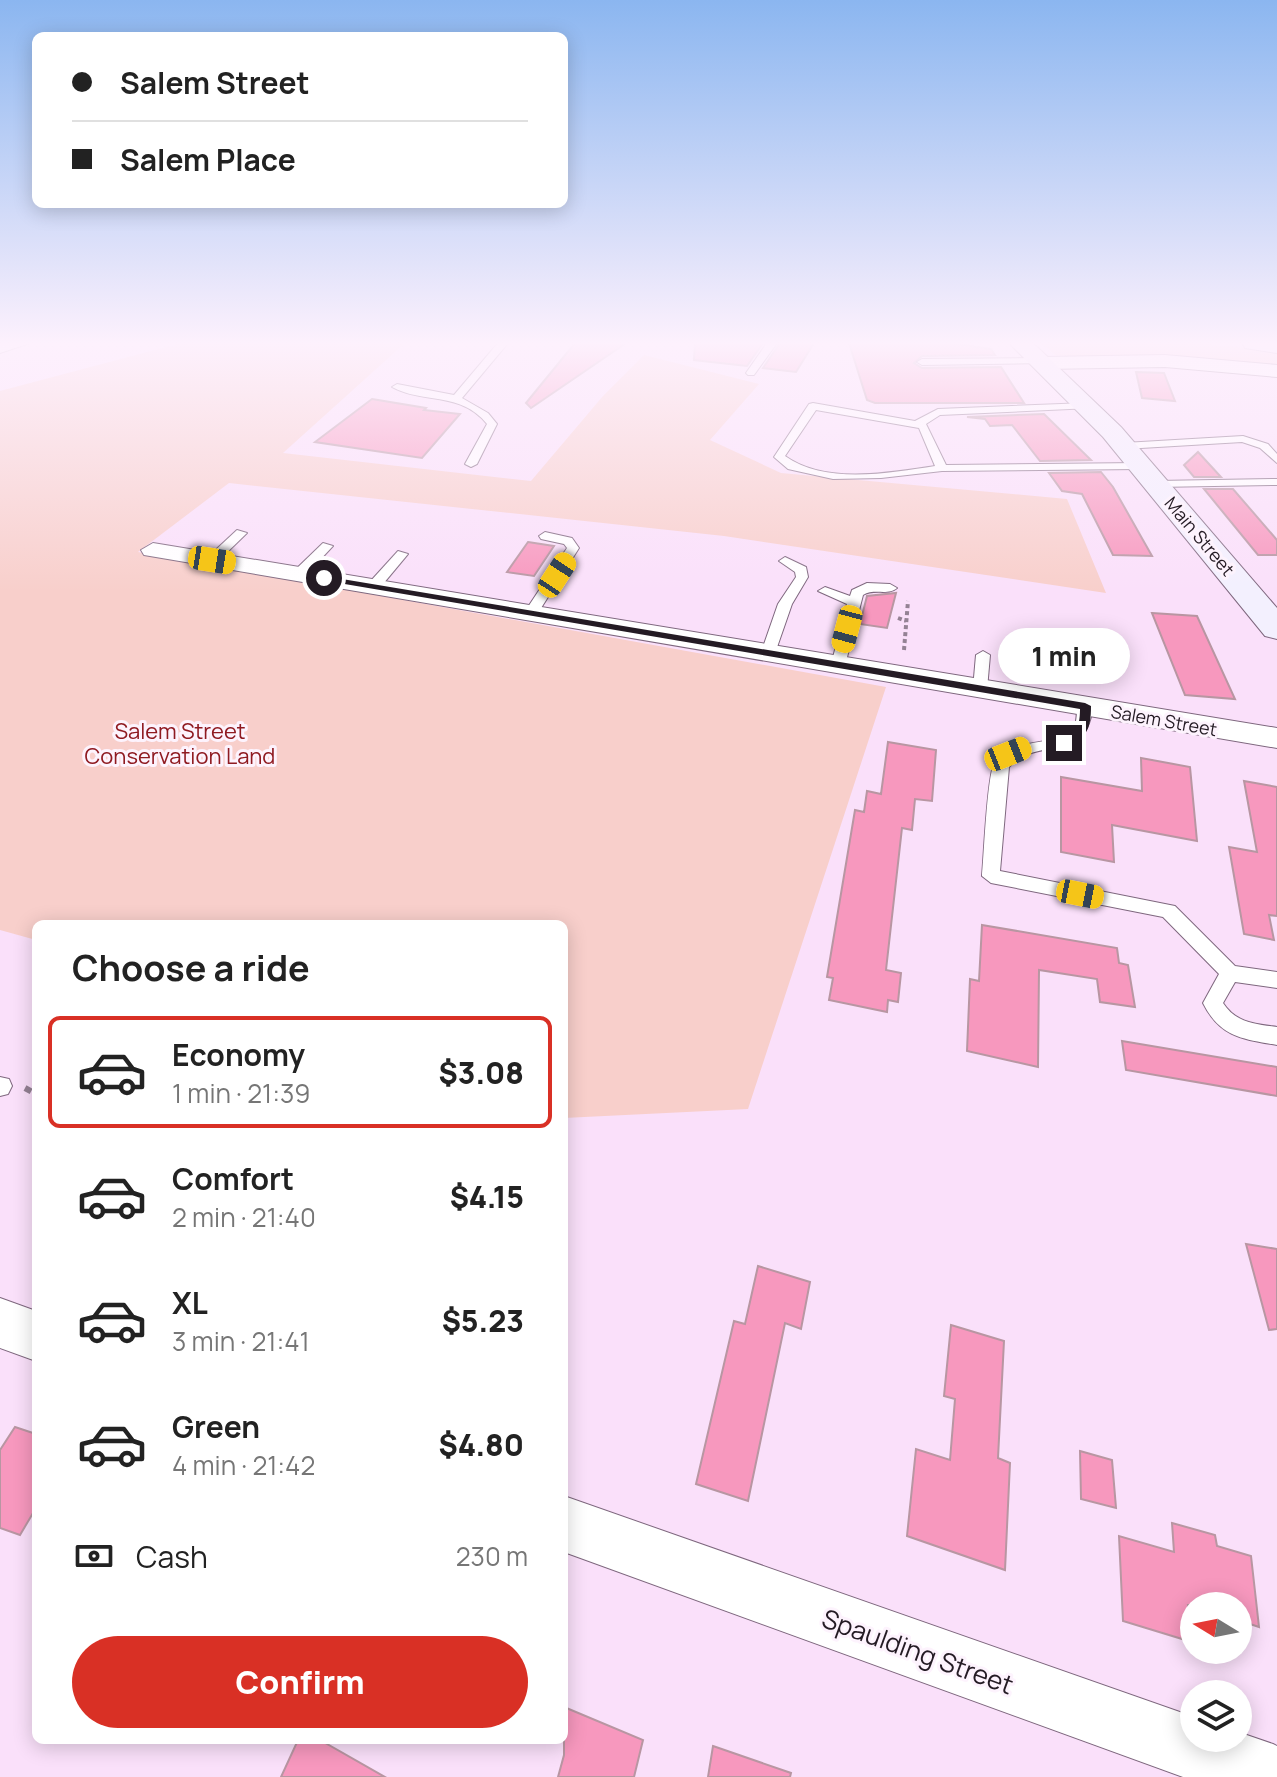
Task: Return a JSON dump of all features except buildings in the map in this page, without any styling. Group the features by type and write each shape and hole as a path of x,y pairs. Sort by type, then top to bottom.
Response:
{"main road":[{"name":"Main Street","path":"1105,426 1266,601 1277,629"}],"street":[{"name":"Salem Street","path":"153,550 1277,738"},
{"path":"0,1323 32,1335"},
{"name":"Spaulding Street","path":"568,1525 1273,1777"}],"lane":[{"path":"471,464 491,426"},
{"path":"800,426 779,457 785,464 820,472 876,478 942,468 1140,465 1277,482"},
{"path":"922,426 942,468"},
{"path":"1140,465 1243,439 1264,446 1277,460"},
{"path":"212,560 241,533"},
{"path":"531,613 573,548 568,541 545,536"},
{"path":"299,574 327,546"},
{"path":"373,587 402,554"},
{"path":"768,653 785,604 802,577 801,570 785,561"},
{"path":"838,665 857,593 867,587 890,588"},
{"path":"825,591 854,602"},
{"path":"980,689 983,655"},
{"path":"1085,706 1085,726 1079,736 1064,743 1025,748 1008,754 1001,766 991,876 1169,911 1230,973 1277,980"},
{"path":"1230,973 1213,1003 1220,1019 1233,1029 1277,1036"}],"path":[{"path":"890,588 908,601 901,675"},
{"path":"898,618 906,621"}],"green space":[{"name":"Salem Street Conservation Land","path":"0,426 313,426 283,453 531,481 578,426 722,426 710,440 781,473 1067,499 1106,593 724,536 229,483 138,552 886,687 748,1109 568,1118 568,920 32,920 32,939 0,930"}],"route":[{"path":"324,578 1085,706 1085,726 1079,736 1064,743"}]}
